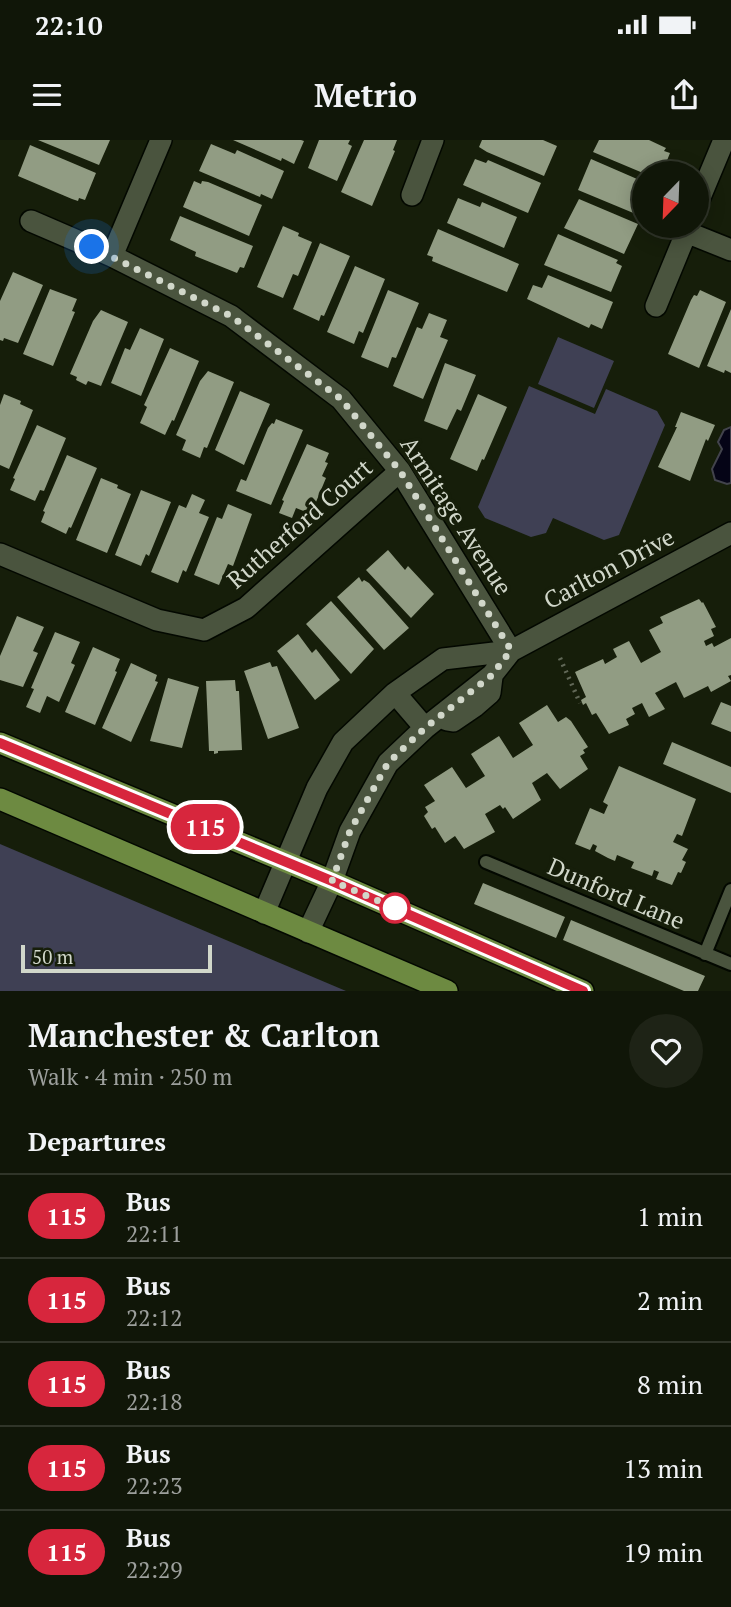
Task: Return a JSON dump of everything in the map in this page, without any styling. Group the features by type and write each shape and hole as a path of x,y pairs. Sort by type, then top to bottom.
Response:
{"main road":[{"path":"0,743 332,881 583,991"},
{"path":"0,799 447,991"}],"street":[{"path":"112,256 161,140"},
{"path":"412,195 433,140"},
{"path":"709,176 724,140"},
{"name":"Armitage Avenue","path":"31,221 112,256 231,316 341,399 400,471 511,650"},
{"path":"656,306 683,238"},
{"path":"706,238 731,250"},
{"name":"Rutherford Court","path":"0,554 157,620 204,630 246,608 400,471"},
{"name":"Carlton Drive","path":"264,913 317,788 343,742 395,694 443,659 511,650 730,536"},
{"name":"Carlton Drive","path":"308,932 332,881 350,831 388,763 492,675 511,650"},
{"path":"395,694 431,724"}],"lane":[{"name":"Dunford Lane","path":"486,862 731,964"},
{"path":"705,954 731,890"}],"path":[{"path":"559,658 580,703"}],"shaded area":[{"path":"558,337 614,361 594,408 538,384"},
{"path":"529,386 595,414 606,389 657,411 665,425 619,535 604,540 553,518 546,533 531,537 485,518 478,507"},
{"path":"731,427 731,483 727,484 715,480 712,469 722,449 718,442 724,430"},
{"path":"0,844 346,991 0,991"}],"building":[{"path":"38,140 110,140 99,165"},
{"path":"233,140 301,140 304,141 294,164"},
{"path":"319,140 350,140 348,144 352,146 337,181 308,168"},
{"path":"364,140 397,140 372,206 341,192"},
{"path":"482,140 543,140 557,146 544,176 487,152 479,147"},
{"path":"599,140 649,140 666,148 664,151 670,153 667,161 632,161 632,168 593,152"},
{"path":"211,144 235,154 237,150 284,171 272,199 261,194 260,197 199,171"},
{"path":"30,145 96,173 85,200 72,199 18,176"},
{"path":"475,159 486,163 488,160 541,183 528,213 463,185"},
{"path":"591,159 632,177 632,212 578,190"},
{"path":"194,181 201,184 202,181 208,182 262,205 249,236 183,207"},
{"path":"458,198 480,207 482,202 517,217 504,248 447,223"},
{"path":"579,199 632,221 632,237 624,254 564,228"},
{"path":"180,216 253,246 244,268 240,267 237,273 195,256 196,252 170,240"},
{"path":"283,226 312,242 298,276 293,274 283,298 257,287"},
{"path":"438,229 519,264 507,292 432,261 433,257 427,255"},
{"path":"558,234 618,260 616,263 622,266 611,292 544,265"},
{"path":"320,243 350,256 324,316 321,315 319,321 293,309"},
{"path":"355,266 385,279 363,333 359,331 354,344 327,332"},
{"path":"13,272 43,285 18,343 4,338 3,341 0,340 0,301"},
{"path":"548,275 613,302 602,329 591,324 589,328 527,299 533,285 542,288"},
{"path":"50,289 77,299 72,311 75,312 53,366 23,354"},
{"path":"388,290 419,303 396,358 392,357 388,368 361,357"},
{"path":"700,290 726,302 699,368 668,354 691,300"},
{"path":"731,309 731,373 725,370 724,373 707,366"},
{"path":"101,310 128,322 101,386 88,381 86,385 70,374 93,321"},
{"path":"429,313 447,320 440,337 448,340 423,399 393,386 417,327 422,329"},
{"path":"140,328 164,339 141,396 111,383 125,348 130,350"},
{"path":"170,348 199,361 174,421 172,420 165,435 140,423 147,407 144,405"},
{"path":"445,363 476,375 461,411 457,409 447,430 424,421"},
{"path":"208,371 234,382 207,448 204,447 200,458 182,450 186,440 176,435 200,381"},
{"path":"240,391 270,404 244,465 215,450"},
{"path":"4,394 33,410 9,469 0,465 0,405"},
{"path":"478,394 507,407 477,471 450,459"},
{"path":"681,412 715,425 708,441 706,439 690,481 658,467"},
{"path":"276,419 303,430 271,505 236,491 241,479 246,481 268,428"},
{"path":"37,425 66,438 44,491 40,490 35,501 10,490"},
{"path":"307,444 329,453 322,476 326,478 311,514 296,508 292,518 279,513 284,501 282,500"},
{"path":"67,455 97,468 66,534 41,522 45,512 43,511"},
{"path":"101,478 131,494 107,553 76,540"},
{"path":"141,490 171,502 149,556 146,554 141,566 115,555"},
{"path":"192,494 205,500 199,513 209,517 186,572 183,570 178,583 151,572 179,505 186,508"},
{"path":"228,504 252,514 233,566 228,564 219,585 194,575 217,517 222,519"},
{"path":"388,550 405,570 408,566 434,594 411,618 366,570"},
{"path":"359,577 362,582 364,580 369,583 409,628 384,650 337,597"},
{"path":"699,599 716,627 711,629 714,636 704,641 706,646 712,643 714,647 731,638 731,675 728,676 731,681 711,692 708,686 684,698 676,682 655,693 665,709 649,717 642,703 632,708 635,714 626,719 629,725 609,734 596,713 592,715 586,703 583,705 581,700 586,697 575,672 603,659 605,664 617,657 613,649 629,641 641,663 661,652 649,630 663,623 660,617"},
{"path":"331,601 374,649 351,674 306,624"},
{"path":"17,616 44,627 33,651 38,653 23,687 0,680 0,656"},
{"path":"55,632 80,642 71,663 75,665 59,702 47,696 40,713 26,707 34,689 31,688"},
{"path":"298,634 312,653 316,649 340,680 315,700 277,651"},
{"path":"93,647 120,659 95,725 65,712"},
{"path":"270,662 272,667 277,666 299,728 268,739 244,671"},
{"path":"131,663 157,675 155,681 158,682 131,742 102,728"},
{"path":"168,678 199,687 182,748 150,741"},
{"path":"235,680 236,691 239,691 242,750 218,751 214,754 214,751 209,751 206,681"},
{"path":"721,702 731,706 731,732 711,724"},
{"path":"547,705 558,722 566,717 571,721 588,747 580,756 588,769 560,789 547,773 532,783 541,800 513,819 505,807 503,809 500,805 485,814 495,832 464,849 455,836 445,843 424,816 428,812 425,807 435,801 424,785 452,767 466,788 485,776 471,754 499,736 513,758 533,745 519,723"},
{"path":"672,742 731,767 731,793 663,764"},
{"path":"619,766 696,799 682,836 677,834 673,842 688,849 682,860 686,862 672,885 656,879 659,872 654,870 652,876 631,868 634,862 617,855 615,861 608,858 595,851 597,846 593,844 590,850 575,844 590,808 604,814 608,805 603,802"},
{"path":"483,883 565,917 556,938 474,904"},
{"path":"571,920 705,976 698,991 684,991 563,940"}],"bus line":[{"name":"115","path":"0,743 332,881 583,991"}],"route":[{"path":"92,247 231,316 341,399 400,471 511,650 492,675 425,728 388,763 350,831 332,881 395,908"}]}
